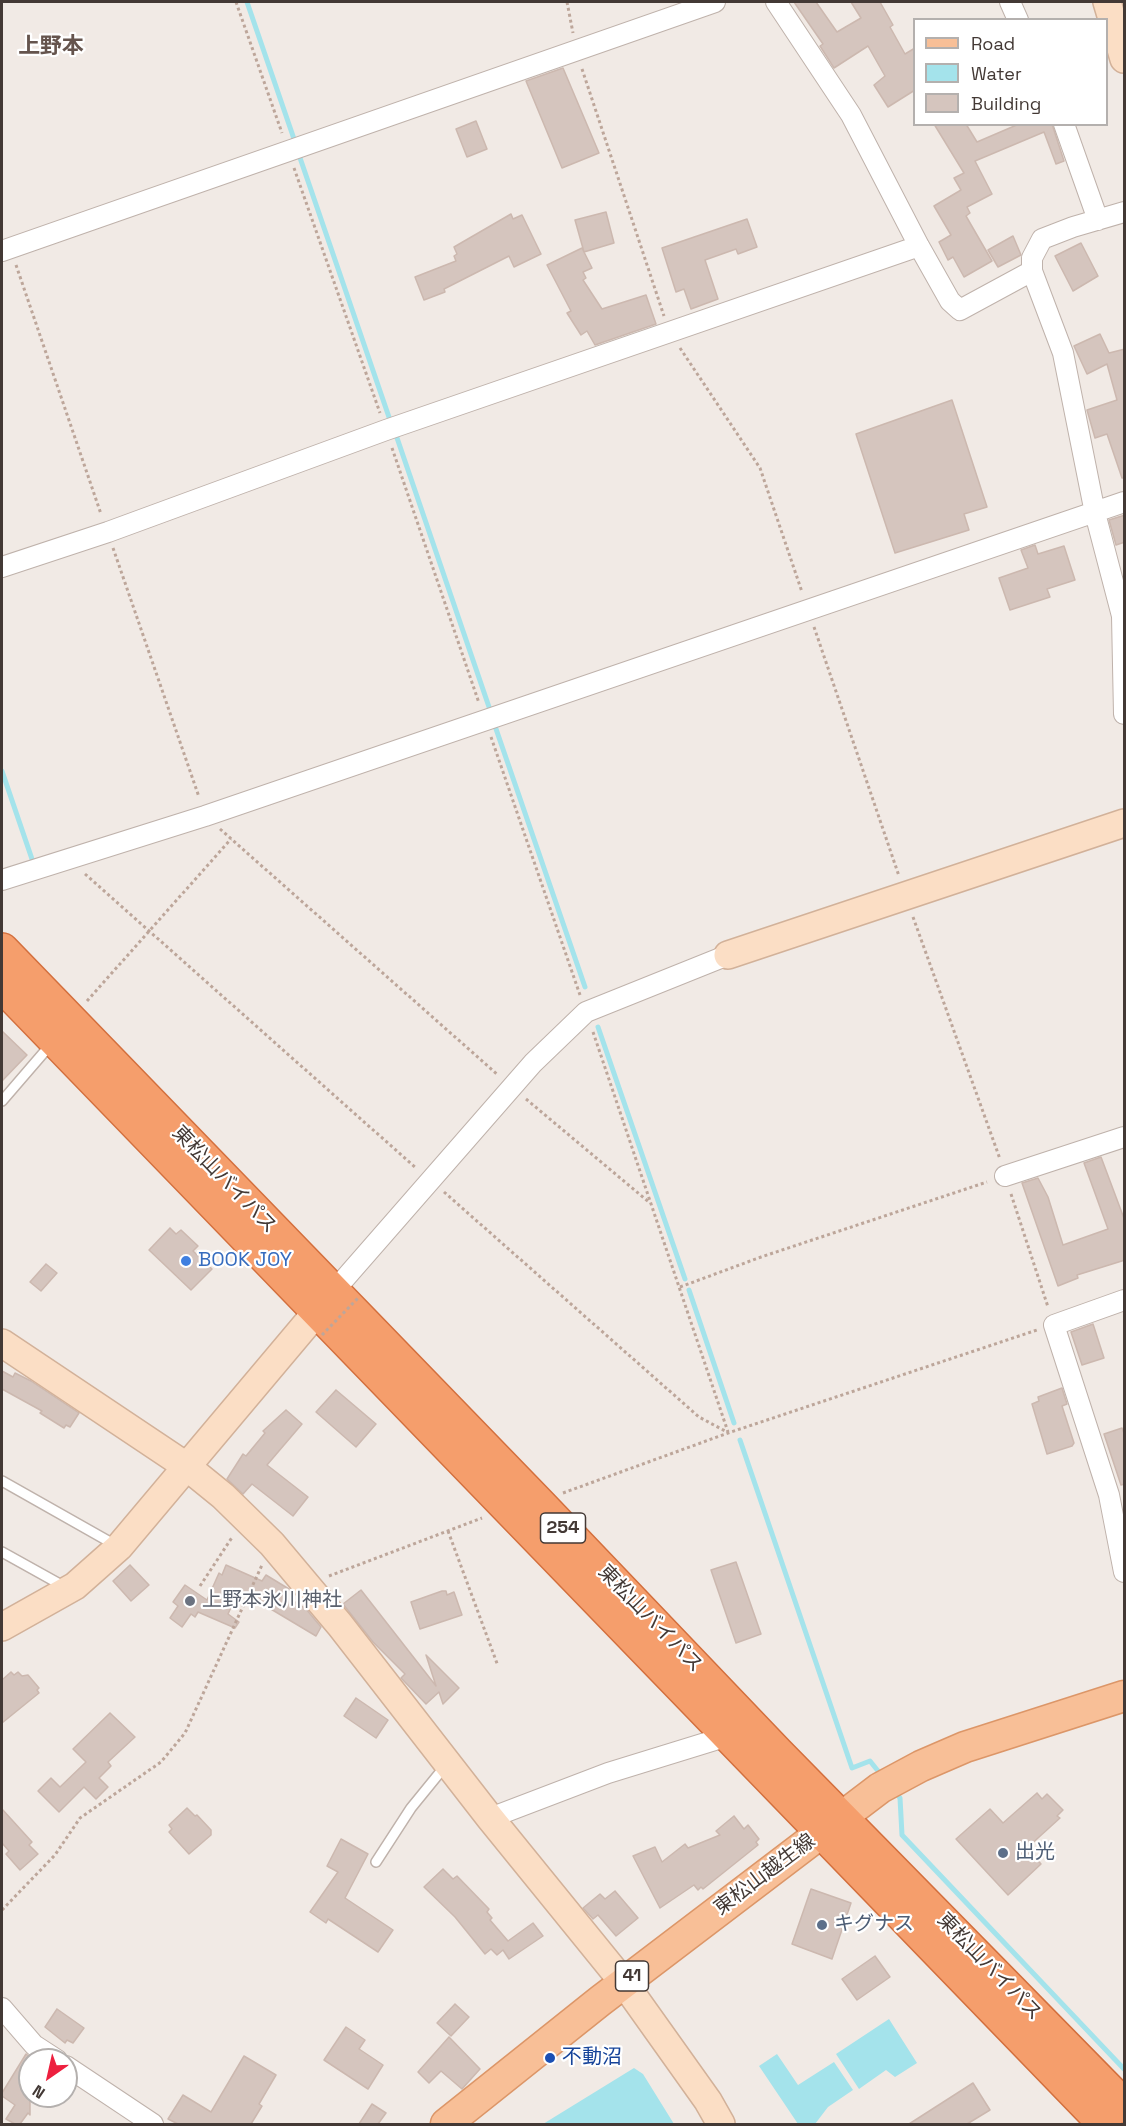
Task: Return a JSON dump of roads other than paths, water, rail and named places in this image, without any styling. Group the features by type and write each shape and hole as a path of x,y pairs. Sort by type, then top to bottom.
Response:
{"highway":[{"name":"東松山バイパス","path":"2,950 62,1030 525,1506 777,1753 832,1824 1105,2124"},
{"name":"東松山バイパス","path":"2,985 62,1030"},
{"name":"東松山バイパス","path":"525,1506 728,1736 832,1824 1125,2106"}],"main road":[{"name":"東松山越生線","path":"460,2121 624,1983 880,1788 964,1747 1125,1696"}],"street":[{"path":"6,249 715,2"},
{"path":"776,2 851,115 918,246 950,301 960,310 1032,271"},
{"path":"1010,2 1017,18"},
{"path":"1107,2 1125,59"},
{"path":"1065,126 1098,220"},
{"path":"1125,212 1042,239 1032,258 1032,271 1063,353 1095,513 1122,616 1125,714"},
{"path":"2,567 108,532 386,430 918,246"},
{"path":"2,880 205,816 1125,502"},
{"path":"2,1627 69,1589 119,1547 186,1466 333,1308 432,1182 512,1088 586,1012 728,955 1125,823"},
{"path":"1005,1176 1125,1137"},
{"path":"1125,1300 1054,1324 1109,1495 1125,1572"},
{"path":"2,1343 186,1466 245,1517 272,1544 308,1586 490,1818 624,1983 708,2101 721,2124"},
{"path":"490,1818 608,1773 728,1736"},
{"path":"2,2008 39,2048"},
{"path":"78,2074 153,2124"}],"lane":[{"path":"2,1101 62,1030"},
{"path":"2,1481 119,1547"},
{"path":"2,1552 69,1589"},
{"path":"376,1862 411,1808 447,1763"}],"water":[{"path":"889,2019 917,2063 895,2077 886,2070 859,2089 836,2054"},
{"path":"777,2054 798,2085 834,2062 853,2090 828,2107 815,2124 798,2124 759,2066"},
{"path":"634,2068 643,2074 674,2124 543,2124"}],"waterway":[{"path":"247,2 294,139"},
{"path":"298,152 391,423"},
{"path":"395,432 489,707"},
{"path":"495,726 585,987"},
{"path":"2,771 34,865"},
{"path":"598,1027 685,1279"},
{"path":"689,1290 734,1423"},
{"path":"740,1440 852,1768 870,1761 882,1776"},
{"path":"894,1790 900,1798 902,1835 1124,2069"}],"place":[{"name":"BOOK JOY","path":"186,1261"},
{"name":"上野本氷川神社","path":"190,1601"},
{"name":"出光","path":"1003,1853"},
{"name":"キグナス","path":"822,1925"},
{"name":"不動沼","path":"550,2058"}],"district":[{"name":"上野本","path":"51,47"}]}
